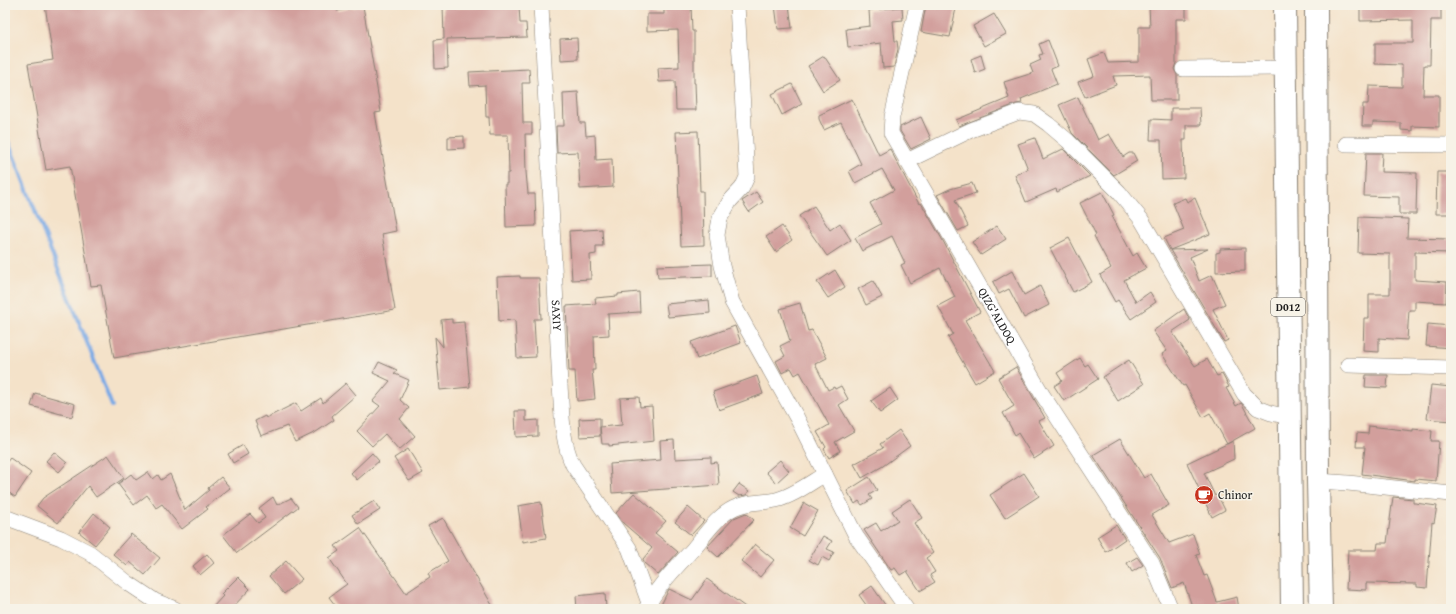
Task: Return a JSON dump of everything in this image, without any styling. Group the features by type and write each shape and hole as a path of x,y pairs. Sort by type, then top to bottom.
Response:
{"highway":[{"name":"D012","path":"1285,5 1292,609"},
{"name":"D012","path":"1316,5 1318,481 1321,609"},
{"path":"1286,94 1292,102 1301,105 1311,102 1317,93"},
{"path":"1288,297 1294,290 1303,288 1312,289 1318,295"}],"street":[{"name":"SAXIY","path":"541,5 563,434 567,452 573,465 629,548 648,606"},
{"path":"737,5 747,177 742,188 730,201 720,218 717,234 722,266 732,302 797,418 856,536 907,609"},
{"name":"QIZG'ALDOQ","path":"917,5 892,117 891,133 1042,394 1152,563 1171,609"},
{"path":"1183,69 1286,68"},
{"path":"907,160 971,130 1018,112 1034,114 1068,141 1119,192 1141,219 1244,394 1258,408 1289,417"},
{"path":"1346,144 1451,145"},
{"path":"1348,365 1451,368"},
{"path":"648,606 666,579 718,520 734,507 760,501 776,500 798,490 824,474"},
{"path":"1318,481 1451,494"},
{"path":"5,517 67,541 90,553 155,602 174,609"}],"building":[{"path":"45,5 337,5 337,11 363,6 381,112 375,113 396,231 382,234 395,310 114,358 101,285 91,286 70,166 46,170 28,64 53,60"},
{"path":"443,5 456,5 456,8 491,7 491,5 519,5 520,23 526,23 527,37 447,39 448,68 435,69 434,40 444,39"},
{"path":"664,5 691,5 692,31 694,31 694,83 696,110 676,110 675,81 659,82 658,68 679,67 678,30 647,31 647,14 664,14"},
{"path":"775,5 789,5 792,28 778,29"},
{"path":"926,5 956,8 950,37 921,32"},
{"path":"1149,5 1186,5 1186,19 1176,19 1176,63 1174,69 1177,75 1177,100 1151,100 1150,75 1113,76 1116,85 1085,97 1078,82 1094,76 1088,59 1104,53 1108,63 1139,62 1139,27 1150,27"},
{"path":"1395,5 1441,5 1441,20 1431,20 1430,65 1424,65 1423,95 1439,95 1439,127 1412,126 1412,131 1401,130 1401,123 1373,122 1373,126 1362,126 1363,104 1368,104 1369,86 1402,87 1402,65 1375,64 1375,43 1413,43 1413,20 1360,21 1360,8 1395,7"},
{"path":"902,7 903,20 893,21 895,41 897,41 898,49 894,67 883,68 881,43 848,47 846,29 870,26 869,10"},
{"path":"994,14 1006,34 984,46 973,26"},
{"path":"577,38 578,59 561,60 560,39"},
{"path":"1048,40 1058,66 1051,69 1057,84 1021,99 1022,103 959,126 956,120 1009,98 1004,82 1033,73 1030,65 1041,60 1039,55 1043,54 1039,44"},
{"path":"981,55 985,69 975,73 971,59"},
{"path":"824,56 840,80 823,91 808,66"},
{"path":"529,69 530,83 522,83 523,123 532,123 532,134 525,134 526,172 528,194 535,194 536,226 506,227 505,184 507,184 507,173 509,173 508,135 490,135 489,117 486,117 485,85 470,86 469,72"},
{"path":"792,84 802,104 782,115 772,94"},
{"path":"578,92 580,123 585,123 586,136 595,135 596,160 612,159 613,187 580,189 578,152 557,153 556,126 564,126 563,93"},
{"path":"1078,97 1098,140 1109,134 1123,157 1129,153 1133,153 1137,161 1114,175 1072,133 1059,105"},
{"path":"852,99 879,155 890,149 919,204 921,203 942,239 980,312 965,320 995,371 975,383 948,337 953,334 938,306 955,297 940,268 910,283 901,265 905,263 892,236 862,251 855,238 881,224 870,203 894,190 882,169 855,183 849,171 861,164 841,122 824,130 819,119 819,115"},
{"path":"1171,108 1200,108 1201,125 1186,125 1186,140 1183,140 1184,178 1162,179 1161,140 1150,140 1151,119 1171,120"},
{"path":"921,117 931,139 911,149 900,131 900,127"},
{"path":"698,131 700,191 703,191 704,245 681,246 676,132"},
{"path":"464,136 464,148 448,149 448,137"},
{"path":"1035,138 1043,159 1063,149 1090,176 1057,192 1056,189 1026,202 1015,175 1028,169 1018,144"},
{"path":"1366,153 1382,153 1381,172 1417,173 1416,214 1399,214 1399,197 1364,196"},
{"path":"1437,172 1451,172 1451,214 1436,214"},
{"path":"972,183 976,193 955,200 968,226 958,231 937,195 950,189"},
{"path":"756,192 763,202 749,212 742,201"},
{"path":"1102,192 1114,215 1112,216 1133,256 1137,253 1146,268 1124,280 1136,302 1150,292 1156,302 1131,319 1118,300 1115,302 1100,275 1111,268 1094,236 1096,235 1080,203"},
{"path":"1185,198 1187,202 1195,198 1210,234 1170,250 1164,238 1184,230 1173,203"},
{"path":"814,206 830,230 840,223 851,240 827,256 799,216"},
{"path":"1359,217 1408,219 1407,238 1451,239 1451,253 1415,252 1415,280 1447,282 1446,303 1415,301 1415,310 1409,310 1407,340 1379,338 1379,352 1363,351 1364,318 1369,318 1369,294 1390,294 1390,254 1358,253"},
{"path":"782,226 792,240 776,252 766,237"},
{"path":"997,226 1006,239 981,255 972,242"},
{"path":"602,229 603,246 596,246 596,254 590,255 591,279 572,280 569,231"},
{"path":"1069,238 1092,282 1073,292 1050,248"},
{"path":"1245,248 1245,271 1216,272 1216,253 1220,252 1220,249"},
{"path":"1208,249 1190,257 1199,281 1212,275 1225,304 1213,309 1228,340 1224,342 1170,250"},
{"path":"712,264 712,276 658,278 657,266"},
{"path":"835,270 845,287 828,298 817,282"},
{"path":"1012,271 1024,295 1040,286 1049,305 1024,318 1009,289 999,294 993,282"},
{"path":"520,276 520,278 539,278 541,319 534,319 536,357 517,358 515,320 499,321 497,277"},
{"path":"873,281 882,297 866,305 858,289"},
{"path":"639,292 640,312 608,314 609,335 594,336 595,370 592,370 595,399 577,401 575,371 569,371 566,306 596,304 595,298"},
{"path":"709,300 710,313 668,317 666,304"},
{"path":"800,303 808,331 812,330 827,358 815,364 828,390 841,386 848,399 839,405 854,431 835,442 840,451 829,458 824,449 826,447 817,432 829,425 810,390 800,372 795,375 791,368 782,373 776,361 785,356 780,346 790,341 780,309"},
{"path":"1184,309 1190,320 1172,332 1195,366 1207,359 1217,376 1222,374 1229,387 1226,388 1236,406 1241,403 1242,404 1255,428 1227,444 1210,413 1203,417 1185,385 1183,386 1162,354 1167,351 1153,331"},
{"path":"452,319 452,323 464,322 470,387 440,390 435,337 443,347 441,320"},
{"path":"1428,324 1451,326 1451,348 1426,346"},
{"path":"735,326 741,343 697,359 691,342"},
{"path":"1080,358 1085,366 1088,364 1098,379 1064,401 1054,386 1062,381 1057,373"},
{"path":"1129,360 1144,384 1118,401 1103,377"},
{"path":"379,362 397,370 394,375 395,374 409,380 400,400 409,408 400,419 415,436 399,450 385,434 372,446 357,431 380,406 373,401 390,381 373,373"},
{"path":"1016,367 1045,418 1039,421 1054,446 1034,459 1018,433 1015,435 1003,413 1014,406 998,378"},
{"path":"1366,375 1388,375 1387,388 1365,387"},
{"path":"757,376 763,394 719,410 713,392"},
{"path":"346,383 356,395 332,416 334,420 316,432 295,442 287,426 261,436 255,421 265,416 266,418 296,403 301,411 321,398 323,403"},
{"path":"1431,385 1451,387 1451,421 1427,419"},
{"path":"890,388 898,400 880,413 871,401"},
{"path":"35,393 75,404 72,417 31,406"},
{"path":"639,397 640,407 652,406 654,441 609,446 609,444 602,444 600,427 622,425 620,398"},
{"path":"515,411 526,411 526,421 538,420 538,436 516,437"},
{"path":"600,418 600,436 580,437 579,419"},
{"path":"1369,426 1413,431 1413,429 1432,431 1431,441 1439,441 1436,481 1415,479 1415,481 1362,474 1365,447 1356,447 1357,433 1368,434"},
{"path":"899,430 910,446 883,466 862,478 854,464 883,448 880,444"},
{"path":"1120,439 1144,478 1151,474 1169,505 1152,515 1169,543 1193,534 1200,554 1196,555 1204,576 1207,575 1217,602 1237,597 1239,609 1193,609 1184,583 1172,588 1160,558 1093,455"},
{"path":"674,440 675,459 711,457 711,463 717,462 719,485 612,493 610,464 661,460 660,441"},
{"path":"1233,441 1234,459 1204,473 1215,496 1217,494 1225,510 1212,517 1187,463"},
{"path":"243,445 248,454 233,463 228,454"},
{"path":"408,449 423,473 409,481 394,458"},
{"path":"54,452 67,463 59,472 46,461"},
{"path":"372,453 379,461 357,480 351,473"},
{"path":"108,455 124,478 96,497 88,486 58,523 37,506 43,498"},
{"path":"10,458 31,473 15,497 5,490 5,464"},
{"path":"780,460 789,471 776,483 766,472"},
{"path":"148,472 153,479 158,475 161,480 170,474 185,510 209,490 208,488 221,477 230,488 206,507 208,509 182,529 162,504 156,508 147,495 134,505 118,484 131,474 136,480"},
{"path":"1024,473 1039,496 1005,518 990,495"},
{"path":"869,477 877,490 869,495 872,499 862,505 859,501 855,504 847,491"},
{"path":"739,484 749,491 746,495 739,496 733,492"},
{"path":"634,493 666,521 655,533 678,552 658,575 644,563 643,559 652,548 623,523 616,513"},
{"path":"273,497 277,505 291,498 298,507 237,553 223,535 250,514 258,523 265,518 259,508"},
{"path":"1393,497 1413,499 1413,503 1437,506 1434,523 1432,522 1427,588 1417,587 1417,584 1366,583 1366,590 1346,589 1348,550 1377,550 1378,543 1387,543"},
{"path":"910,499 922,518 914,523 933,553 926,558 935,572 930,575 935,582 920,591 907,571 900,575 895,568 891,570 864,530 876,523 881,531 898,520 892,511"},
{"path":"374,501 380,510 358,524 352,515"},
{"path":"541,502 546,538 523,542 518,506"},
{"path":"804,503 818,511 803,536 790,528"},
{"path":"688,507 704,521 691,535 675,522"},
{"path":"94,513 110,527 95,545 79,532"},
{"path":"746,513 754,520 718,557 707,547 734,518"},
{"path":"443,518 492,605 485,609 338,609 329,597 347,584 329,558 339,551 335,546 360,528 406,593 430,577 428,573 448,561 428,526"},
{"path":"1116,525 1125,539 1106,552 1097,537"},
{"path":"131,534 160,558 145,575 130,562 127,566 113,554"},
{"path":"823,536 832,541 827,549 834,552 829,561 822,557 818,565 809,560"},
{"path":"755,544 774,560 760,577 741,561"},
{"path":"207,554 214,563 200,575 193,566"},
{"path":"1137,557 1143,565 1132,572 1127,563"},
{"path":"286,561 302,579 284,594 269,576"},
{"path":"238,577 250,589 231,609 211,609 223,596 221,594"},
{"path":"707,579 748,609 659,609 669,589 692,600"},
{"path":"872,586 888,609 869,609 859,595"},
{"path":"605,593 606,609 577,609 576,596"}],"waterway":[{"path":"5,134 112,406"}],"place":[{"name":"Chinor","path":"1204,495"}]}
